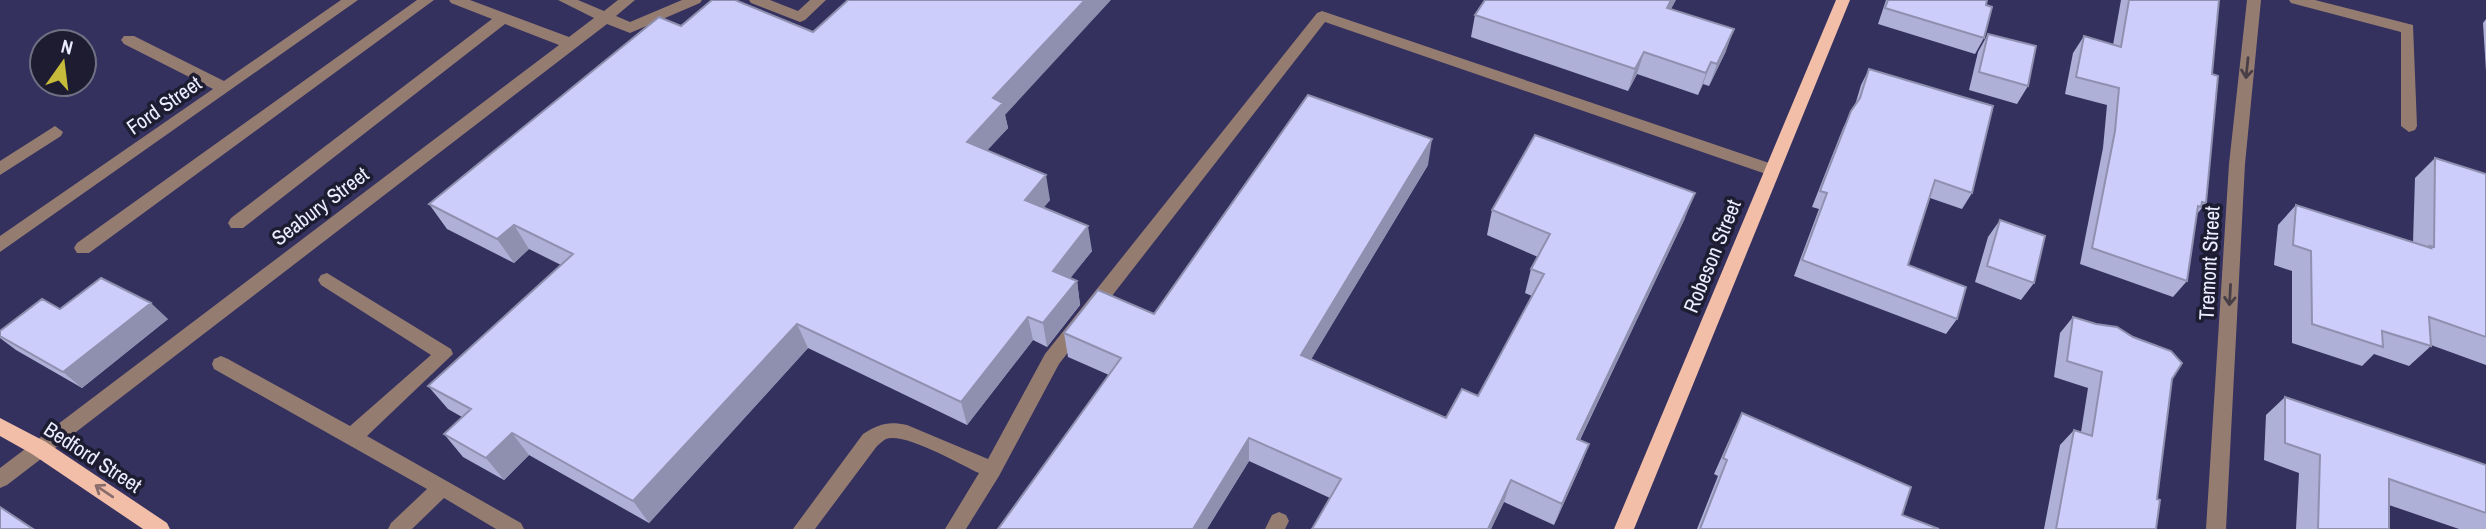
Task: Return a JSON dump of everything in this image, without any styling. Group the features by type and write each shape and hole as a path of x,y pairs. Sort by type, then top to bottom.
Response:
{"main road":[{"name":"Robeson Street","path":"1624,529 1843,0"},
{"name":"Bedford Street","path":"0,426 39,447 160,529"}],"street":[{"name":"Ford Street","path":"0,245 351,0"},
{"path":"83,248 427,0"},
{"path":"456,0 571,44"},
{"path":"565,0 630,28 695,0"},
{"name":"Seabury Street","path":"0,479 628,0"},
{"path":"756,0 800,16 819,0"},
{"name":"Tremont Street","path":"2216,529 2237,164 2254,0"},
{"path":"2296,0 2408,29 2409,126"},
{"path":"955,529 992,470 1052,359 1322,16 1772,170"},
{"path":"237,223 503,18"},
{"path":"130,40 225,88"},
{"path":"0,169 55,132"},
{"path":"327,280 444,354 352,437"},
{"path":"220,364 514,529"},
{"path":"803,529 870,440 884,431 935,444 992,470"},
{"path":"398,529 442,487"}],"building":[{"path":"712,0 735,0 813,32 848,0 1085,0 993,98 1003,103 967,142 1046,175 1025,200 1088,226 1053,271 1077,281 1043,323 1028,317 961,402 797,324 633,501 512,433 486,458 444,434 471,409 428,386 573,254 514,225 497,239 429,204 659,17 681,26"},
{"path":"1485,0 1671,0 1667,8 1734,29 1717,64 1711,62 1706,73 1644,52 1635,69 1475,15"},
{"path":"1888,0 1987,0 1986,5 1992,7 1984,38 1885,8"},
{"path":"2129,0 2219,0 2212,74 2218,76 2206,203 2202,202 2201,207 2198,206 2187,281 2092,248 2115,131 2119,88 2076,77 2084,36 2121,47"},
{"path":"1988,34 2036,46 2028,86 1979,72"},
{"path":"1869,69 1993,106 1972,193 1935,180 1908,265 1966,287 1957,319 1802,260 1827,193 1820,191 1851,111 1860,98"},
{"path":"1308,95 1432,139 1301,355 1446,418 1462,389 1478,396 1544,274 1531,269 1550,234 1492,210 1535,135 1695,193 1577,439 1589,444 1562,504 1511,480 1488,529 1312,529 1341,479 1249,438 1193,529 998,529 1121,358 1064,333 1098,290 1154,314"},
{"path":"2435,158 2486,174 2486,337 2429,317 2431,346 2382,331 2383,347 2312,324 2311,251 2293,245 2296,205 2434,247"},
{"path":"2000,220 2045,236 2034,283 1987,266"},
{"path":"101,278 151,303 63,372 0,336 0,331 42,299 60,309"},
{"path":"2073,317 2117,327 2133,337 2171,351 2182,363 2172,379 2157,499 2160,500 2156,529 2056,529 2074,430 2092,436 2102,372 2067,361"},
{"path":"2285,397 2486,465 2486,513 2389,479 2389,529 2318,529 2320,455 2285,443"},
{"path":"1742,413 1911,487 1902,515 1939,529 1700,529 1727,460 1723,458"},
{"path":"0,507 33,529 0,529"}]}
